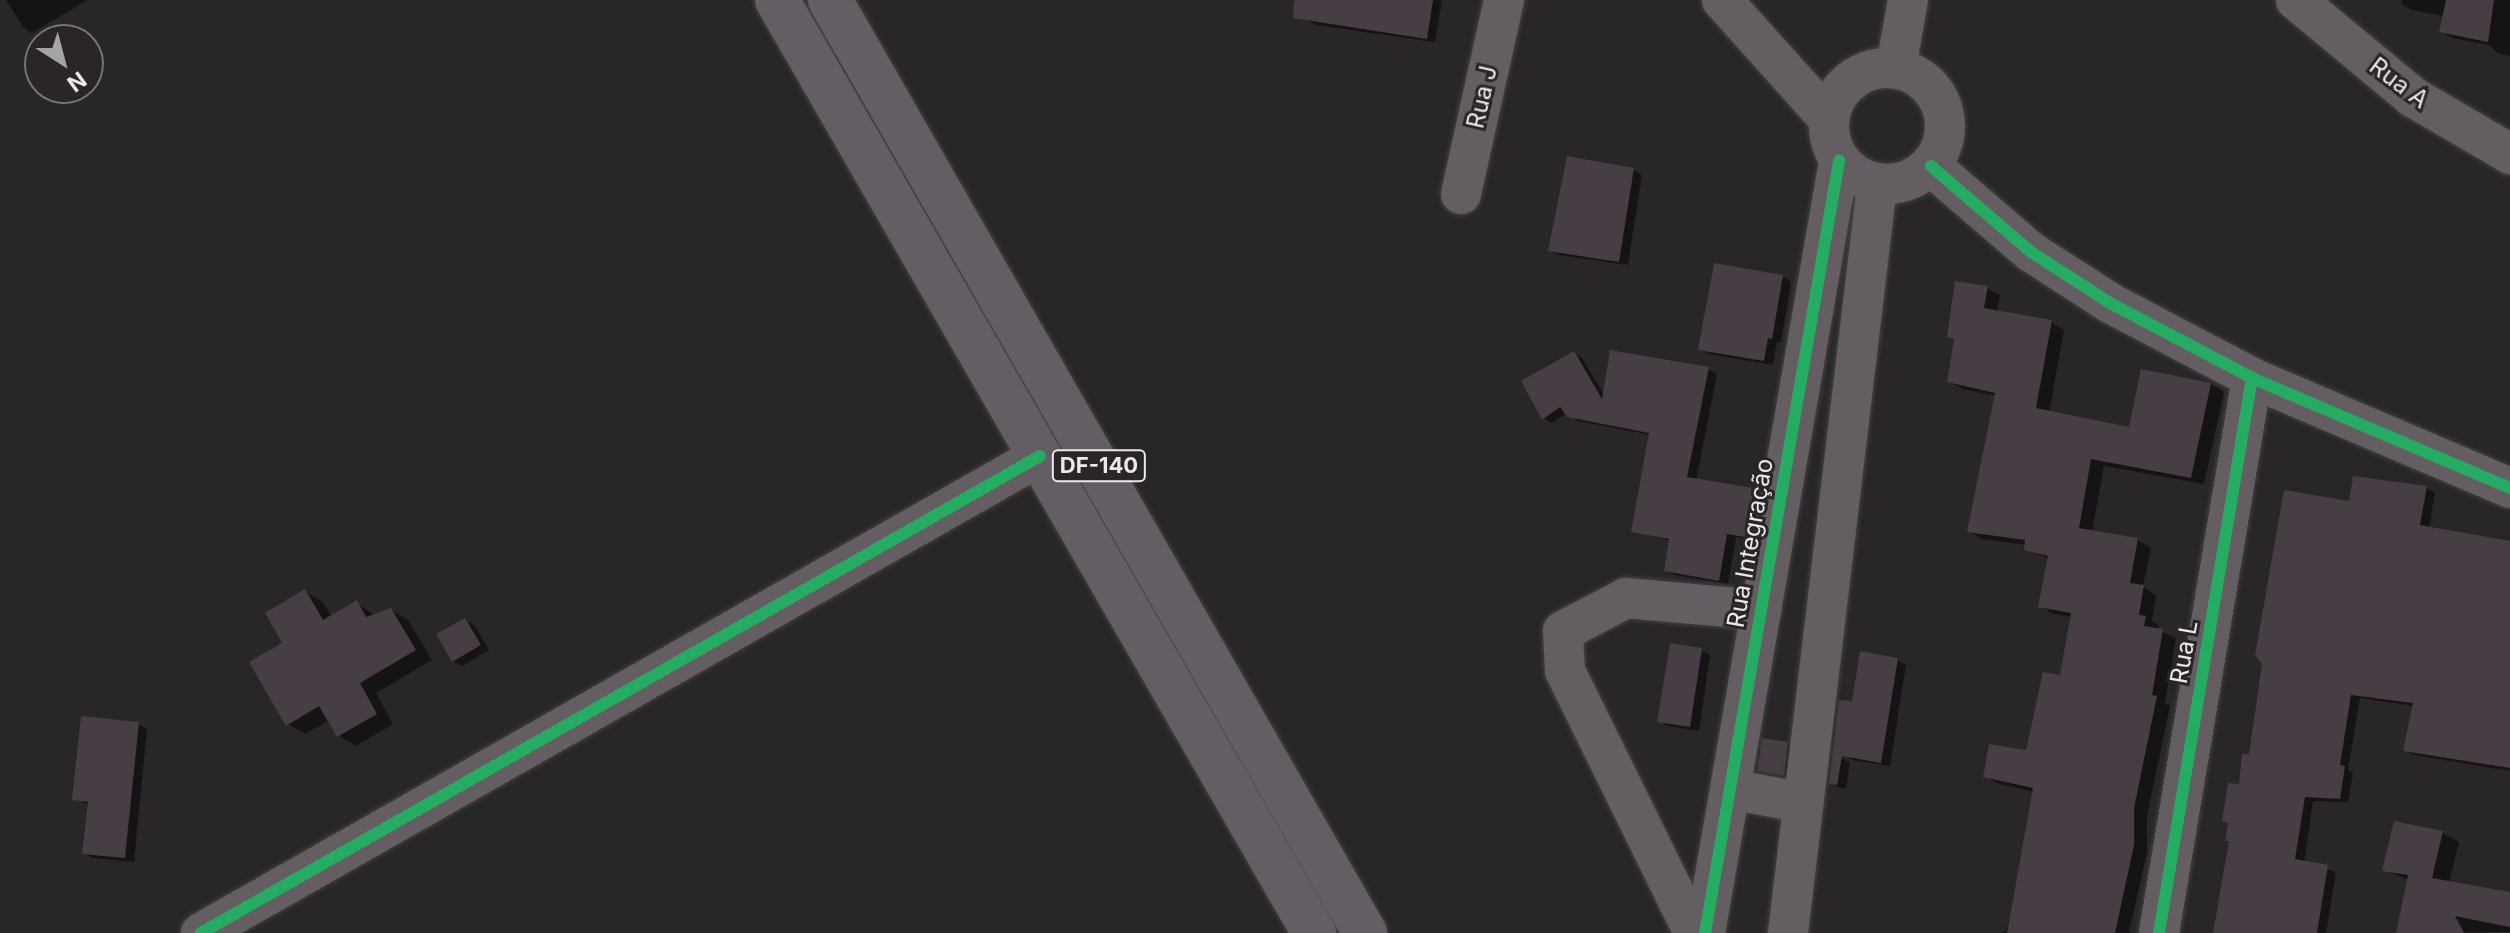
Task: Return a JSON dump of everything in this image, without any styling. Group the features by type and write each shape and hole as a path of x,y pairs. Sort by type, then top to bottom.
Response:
{"main road":[{"name":"DF-140","path":"777,0 1314,933"},
{"name":"DF-140","path":"830,0 1365,933"}],"street":[{"name":"Rua J","path":"1461,194 1504,0"},
{"path":"1722,0 1828,118"},
{"path":"1896,68 1908,0"},
{"name":"Rua A","path":"2296,0 2413,97 2510,154"},
{"path":"1896,68 1920,78 1937,95 1945,119 1943,144 1931,166 1906,182 1877,185 1856,177 1839,161 1830,141 1828,118 1836,96 1852,79 1873,70 1896,68"},
{"name":"Rua Integração","path":"1705,933 1839,161"},
{"path":"1931,166 2031,252 2110,303 2252,378 2510,488"},
{"path":"1788,933 1877,185"},
{"name":"Rua L","path":"2159,933 2252,378"},
{"path":"201,933 1040,456"},
{"path":"1694,933 1565,671 1563,631 1626,598 1761,610"},
{"path":"1730,789 1804,803"}],"building":[{"path":"1294,0 1433,0 1427,39 1293,18"},
{"path":"2446,0 2494,0 2488,42 2439,32"},
{"path":"1567,156 1634,168 1619,262 1548,251"},
{"path":"1714,263 1783,275 1772,339 1768,338 1764,361 1698,350"},
{"path":"1955,281 1988,286 1984,308 2052,320 2036,408 2129,427 2141,369 2211,383 2191,478 2091,459 2079,528 2138,538 2130,583 2144,585 2139,615 2146,616 2144,626 2163,629 2152,695 2157,696 2134,808 2134,845 2115,933 2007,933 2033,788 1983,777 1989,744 2026,750 2043,672 2060,675 2071,613 2038,607 2048,556 2024,550 2025,540 1967,532 1995,393 1947,382 1954,339 1947,337"},
{"path":"1610,350 1709,367 1687,477 1754,488 1745,537 1727,534 1719,581 1664,571 1669,539 1631,532 1649,433 1567,417 1560,407 1542,420 1521,381 1574,351 1602,399"},
{"path":"2353,476 2427,486 2420,525 2510,541 2510,768 2403,751 2413,703 2351,695 2340,765 2345,766 2340,799 2305,797 2295,859 2328,865 2317,933 2213,933 2229,841 2225,841 2228,823 2222,821 2228,783 2239,784 2242,754 2249,754 2262,664 2255,655 2284,490 2349,501"},
{"path":"305,589 323,620 357,600 366,617 391,608 416,650 360,683 377,714 337,737 319,706 286,726 249,662 282,643 265,613"},
{"path":"465,618 481,645 452,662 436,634"},
{"path":"1670,643 1702,648 1690,727 1657,722"},
{"path":"1860,651 1898,658 1881,763 1842,756 1837,785 1829,784 1839,700 1852,701"},
{"path":"81,716 139,722 125,858 82,854 88,802 72,800"},
{"path":"1762,738 1788,742 1784,776 1757,771"},
{"path":"2394,821 2443,831 2432,878 2510,892 2510,927 2455,916 2464,933 2396,933 2408,875 2382,871"}],"cycle path":[{"path":"1705,933 1839,161"},
{"path":"1931,166 2031,252 2110,303 2252,378 2510,488"},
{"path":"2159,933 2252,378"},
{"path":"201,933 1040,456"}]}
